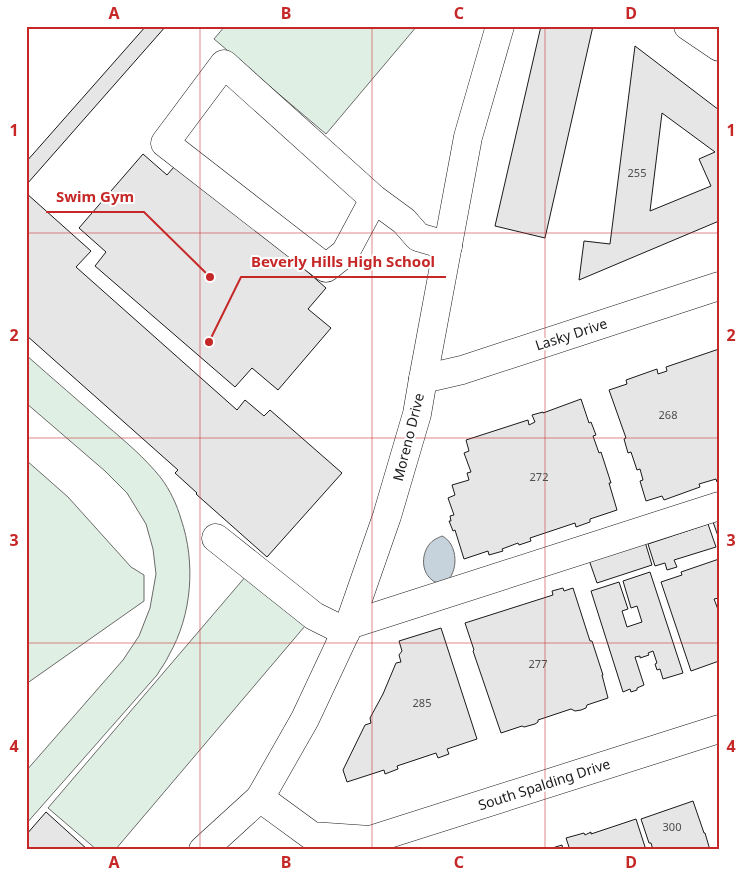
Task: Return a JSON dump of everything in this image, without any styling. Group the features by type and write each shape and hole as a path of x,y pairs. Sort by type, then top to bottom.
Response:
{"street":[{"name":"Moreno Drive","path":"260,798 305,719 348,629 387,516 418,414 422,379 468,137 500,26"},
{"path":"688,26 719,47"},
{"path":"374,199 345,253 326,268 165,143 224,64 374,199 404,221 418,237 448,246"},
{"name":"Lasky Drive","path":"422,379 462,370 719,286"},
{"path":"216,538 314,616 348,629 719,506"},
{"name":"South Spalding Drive","path":"260,798 312,836 365,845 719,729"},
{"path":"203,850 260,798"}],"green space":[{"path":"225,26 417,26 326,134 214,39"},
{"path":"26,355 128,444 161,478 175,503 186,536 190,571 187,606 183,623 168,658 157,675 26,824 26,771 123,660 139,636 150,608 156,574 153,549 146,524 127,493 105,471 26,403"},
{"path":"26,460 68,497 131,567 144,575 144,601 26,684"},
{"path":"246,576 305,626 115,850 97,850 48,808"}],"shaded area":[{"path":"442,536 452,547 455,564 448,581 437,582 428,576 425,571 424,559 430,544"}],"building":[{"path":"146,26 166,26 27,184 26,162"},
{"path":"541,26 593,26 545,238 495,226"},
{"path":"635,46 719,110 719,221 579,280 584,241 610,244","holes":["662,113 715,152 699,159 711,186 650,211"]},
{"path":"143,154 167,175 180,160 326,288 308,309 331,328 278,390 252,368 235,387 95,266 106,252 79,228"},
{"path":"26,193 91,251 76,267 237,410 245,400 264,416 270,410 342,473 267,557 196,494 175,473 178,470 26,335"},
{"path":"719,349 719,481 717,482 716,479 699,484 700,487 664,500 662,496 646,501 640,481 643,480 640,469 637,470 631,452 628,453 624,439 626,438 609,390 627,384 626,380 657,369 658,374 667,371 666,367"},
{"path":"581,399 589,423 591,422 596,435 593,436 599,453 601,452 617,510 590,519 590,522 576,527 575,523 530,538 531,541 519,545 518,543 502,549 503,551 489,555 488,551 464,559 455,530 453,531 449,521 451,521 450,516 454,515 448,498 455,495 452,485 469,480 467,473 471,472 464,453 469,451 466,440 528,420 529,425 535,422 532,415 543,413"},
{"path":"719,517 719,539 712,519"},
{"path":"708,524 716,547 674,560 677,567 667,570 665,563 655,566 648,544"},
{"path":"645,542 652,565 597,583 589,560"},
{"path":"719,559 719,598 714,599 719,612 719,661 691,671 661,582 682,575 681,572"},
{"path":"650,572 683,673 663,679 660,669 657,670 653,651 648,653 649,655 640,658 640,656 635,657 644,685 631,692 630,689 623,692 591,591 619,582 628,609 622,611 627,627 642,622 637,606 631,608 623,581"},
{"path":"563,588 564,591 573,588 603,675 608,698 587,705 586,708 581,710 575,711 571,709 538,720 535,724 501,733 465,623 553,595 552,591"},
{"path":"441,628 477,739 447,749 449,754 438,758 436,753 397,766 398,769 385,774 384,770 347,782 343,770 365,725 371,723 370,718 396,663 401,662 399,655 402,651 399,641"},
{"path":"693,801 710,850 661,850 660,848 653,850 641,819"},
{"path":"46,812 88,850 26,850 26,835"},
{"path":"636,819 646,850 570,850 566,838 584,833 585,835 591,832 591,834"},
{"path":"562,845 563,850 546,850"}],"place":[{"name":"Swim Gym","path":"210,277"},
{"name":"Beverly Hills High School","path":"209,342"}]}
